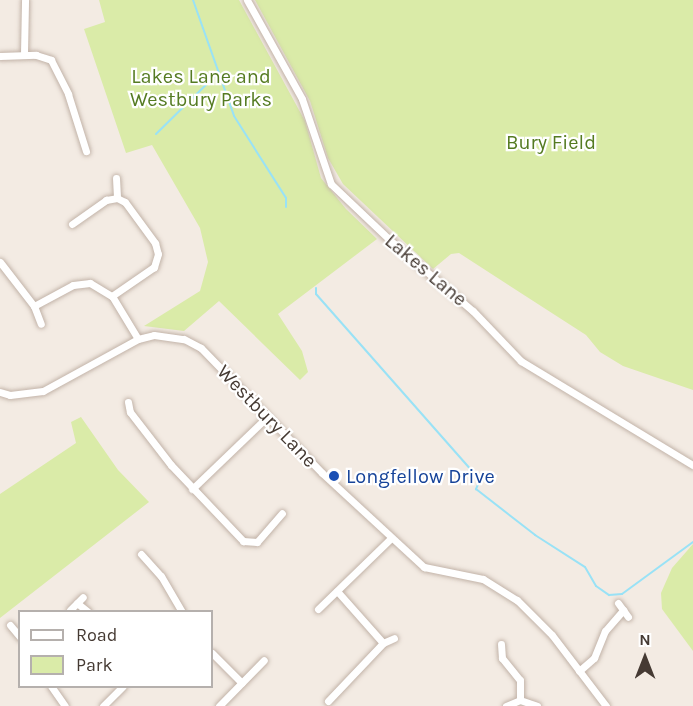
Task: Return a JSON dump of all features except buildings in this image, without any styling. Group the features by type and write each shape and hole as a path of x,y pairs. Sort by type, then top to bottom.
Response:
{"street":[{"path":"24,54 26,0"},
{"name":"Lakes Lane","path":"247,0 302,99 331,184 393,243 473,311 521,361 693,465"},
{"path":"0,56 24,54 51,60 60,74 86,151"},
{"path":"116,178 117,198"},
{"path":"72,224 106,200 117,198 125,202 155,243 158,254 154,267 112,296"},
{"path":"0,262 34,306 41,324"},
{"path":"34,306 82,282 97,286 112,296 138,339"},
{"name":"Westbury Lane","path":"0,392 10,395 43,391 138,339 154,335 184,339 201,348 260,405 267,417 391,538 424,567 483,579 518,600 606,706"},
{"path":"128,402 130,412 192,489 250,545 275,525 282,513"},
{"path":"192,489 267,417"},
{"path":"318,609 391,538"},
{"path":"141,554 150,557 181,610"},
{"path":"337,591 383,643"},
{"path":"70,610 80,600 87,610"},
{"path":"579,671 594,658 605,632 626,614 618,603"},
{"path":"10,626 18,634"},
{"path":"328,701 383,643 394,638"},
{"path":"501,644 502,657 520,680 520,700"},
{"path":"213,654 242,683"},
{"path":"219,706 264,660"},
{"path":"52,688 65,706"},
{"path":"103,706 122,688"},
{"path":"506,706 520,700 537,706"}],"green space":[{"name":"Lakes Lane and Westbury Parks","path":"99,0 239,0 305,121 321,178 346,209 377,239 278,314 302,351 308,372 300,380 219,301 184,331 144,326 200,291 208,262 200,228 152,145 126,153 84,29 105,22"},
{"name":"Bury Field","path":"255,0 693,0 693,390 623,366 600,352 586,335 459,253 451,254 433,269 343,184 328,158 310,101"},
{"path":"81,417 118,470 149,502 0,618 0,494 76,443 71,422"},
{"path":"693,544 693,651 662,609 661,593 672,568"}],"waterway":[{"path":"193,0 234,116 286,198 286,207"},
{"path":"156,134 219,72"},
{"path":"316,288 316,294 471,470 479,482 476,489 535,535 585,567 596,586 609,595 622,594 693,542"}],"place":[{"name":"Longfellow Drive","path":"334,476"}]}
